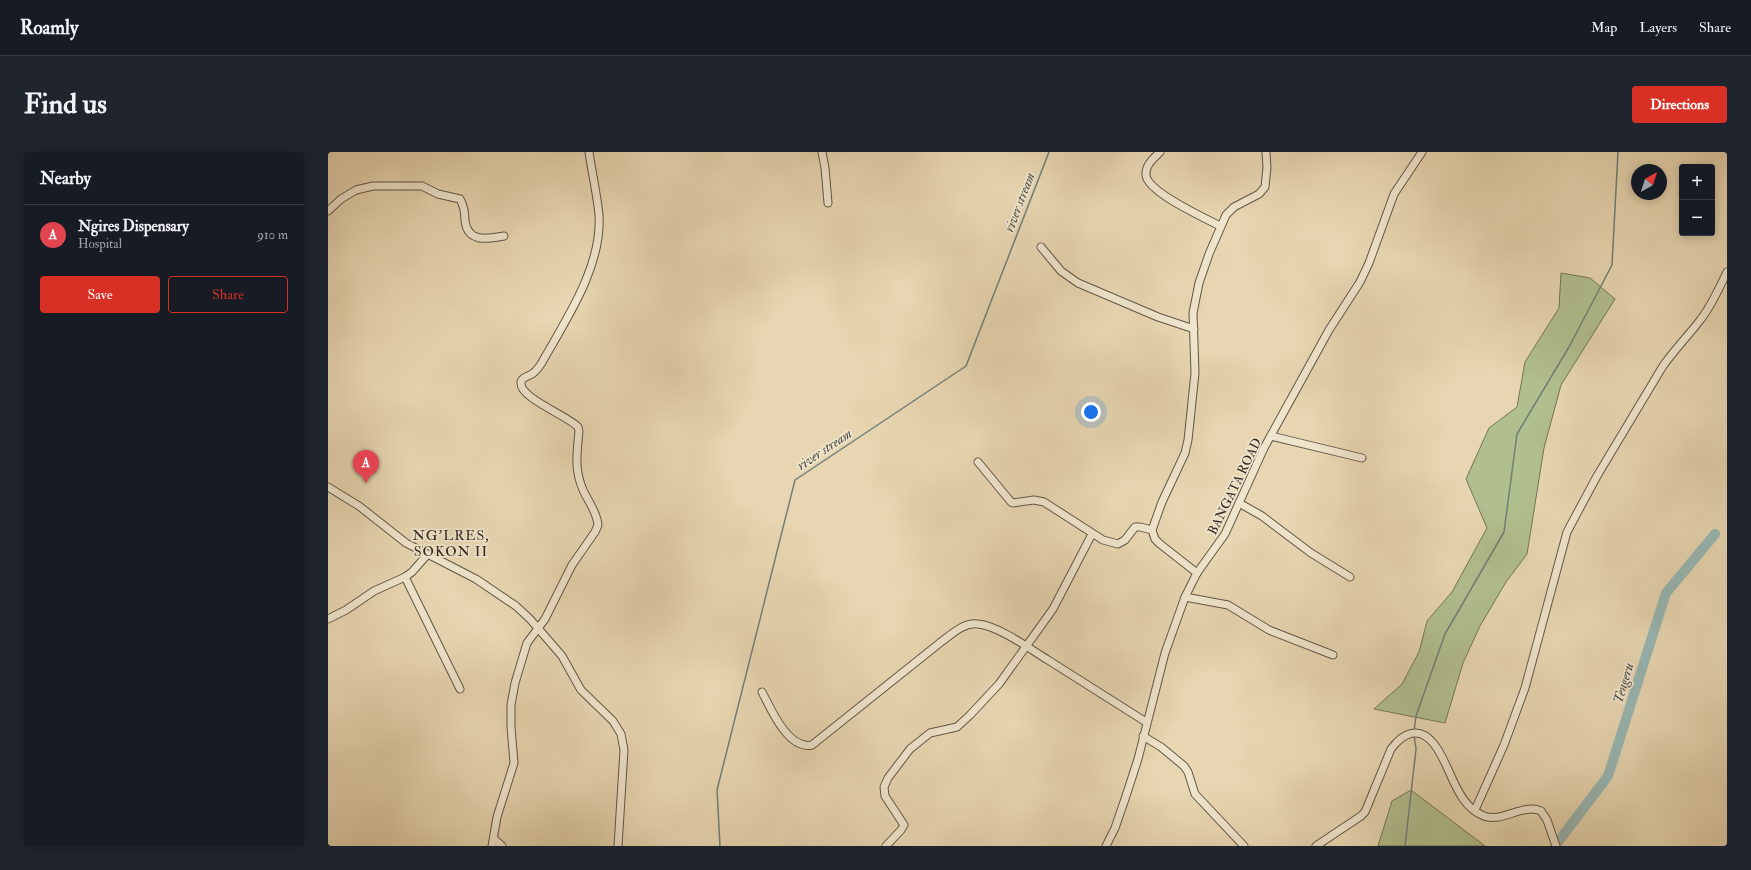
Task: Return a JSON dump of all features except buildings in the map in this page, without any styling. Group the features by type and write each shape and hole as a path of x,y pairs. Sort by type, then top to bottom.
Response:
{"street":[{"path":"502,846 493,843 497,817 514,763 511,727 514,687 527,643 550,610 572,565 595,532 598,525 595,513 582,490 576,466 579,431 578,427 533,399 521,384 522,380 532,374 542,363 570,314 594,261 599,229 599,216 589,152"},
{"path":"822,152 828,203"},
{"path":"1160,152 1147,167 1146,174 1148,182 1161,193 1220,226"},
{"path":"1197,573 1160,544 1155,539 1152,530 1162,502 1186,447 1194,388 1193,313 1199,283 1220,226 1226,215 1234,207 1259,194 1265,187 1267,168 1266,152"},
{"name":"BANGATA ROAD","path":"1106,846 1115,828 1138,759 1146,722 1165,653 1185,597 1197,573 1225,534 1271,436 1329,330 1360,282 1371,258 1394,194 1422,152"},
{"path":"328,211 341,199 363,187 422,186 438,194 460,199 463,204 468,231 471,234 483,239 504,236"},
{"path":"1041,247 1061,271 1078,283 1158,317 1194,329"},
{"path":"1475,810 1501,750 1525,688 1567,532 1601,470 1663,366 1709,308 1727,272"},
{"path":"1271,436 1362,458"},
{"path":"978,462 1011,502 1034,500 1044,502 1103,540 1118,544 1125,540 1135,527 1152,530"},
{"path":"328,487 359,506 406,544 463,572 516,606 538,628 562,656 581,690 613,721 621,734 624,755 618,846"},
{"path":"1239,503 1262,516 1311,552 1350,577"},
{"path":"886,846 904,826 885,796 884,786 894,768 910,749 922,738 936,731 950,729 957,726 970,715 999,684 1053,609 1092,534"},
{"path":"328,619 346,610 374,591 405,577 412,572 427,555"},
{"path":"405,577 460,688"},
{"path":"1185,597 1228,605 1269,630 1333,655"},
{"path":"762,692 789,737 797,743 806,746 812,745 941,642 961,628 970,624 978,624 991,627 1027,647 1146,722"},
{"path":"1316,846 1365,812 1391,748 1406,734 1414,732 1420,734 1433,743 1463,798 1471,807 1483,816 1491,817 1531,809 1541,811 1547,820 1556,846"},
{"path":"1143,736 1162,747 1184,766 1188,772 1195,794 1244,846"}],"green space":[{"path":"1561,273 1590,278 1615,299 1561,385 1544,448 1527,554 1506,582 1480,626 1463,663 1445,723 1374,709 1402,684 1419,652 1427,621 1452,592 1487,528 1466,479 1489,428 1517,407 1525,362 1559,308"},
{"path":"1411,790 1485,846 1378,846 1392,801"}],"waterway":[{"name":"river stream","path":"720,846 717,790 795,480 966,366 1049,152"},
{"path":"1414,731 1416,716 1445,634 1504,532 1517,434 1569,347 1612,265 1618,152"},
{"name":"Tengeru","path":"1558,842 1608,776 1666,593 1715,534"},
{"path":"1405,846 1416,749 1414,735"}],"place":[{"name":"Ngires Dispensary","path":"366,483"}],"district":[{"name":"NG'LRES, SOKON II","path":"451,544"}]}
